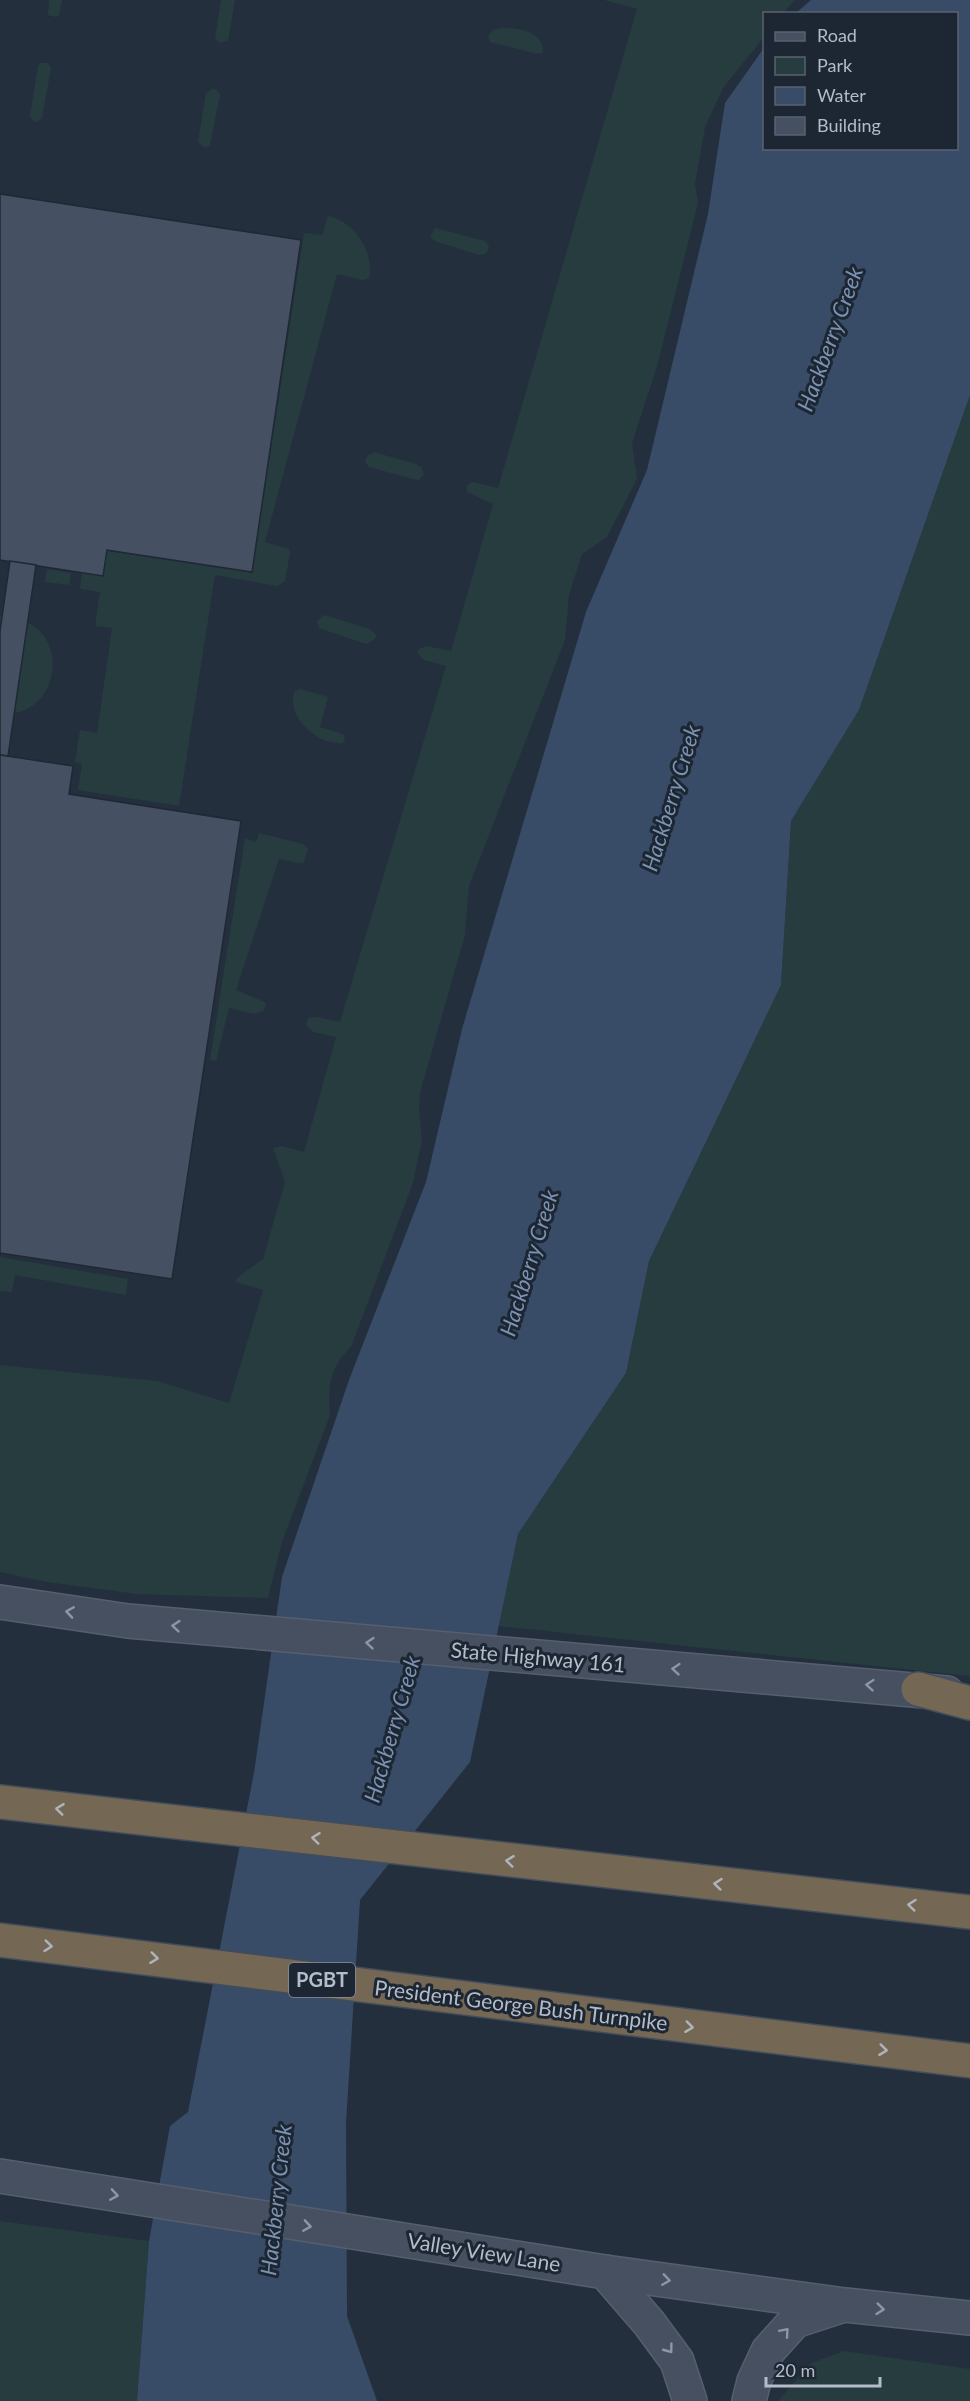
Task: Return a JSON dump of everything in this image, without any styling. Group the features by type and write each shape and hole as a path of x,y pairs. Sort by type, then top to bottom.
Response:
{"highway":[{"path":"918,1689 970,1703"},
{"path":"0,1802 970,1912"},
{"name":"President George Bush Turnpike","path":"0,1941 96,1951 548,2010 970,2061"}],"main road":[{"name":"State Highway 161","path":"0,1602 128,1621 918,1689 970,1696"},
{"name":"Valley View Lane","path":"0,2176 605,2272 845,2305 970,2318"},
{"path":"605,2272 649,2323 677,2361 690,2401"},
{"path":"749,2401 754,2381 768,2352 795,2321 845,2305"}],"green space":[{"path":"49,0 62,0 59,15 56,17 48,15"},
{"path":"221,0 235,0 228,41 219,43 215,38"},
{"path":"604,0 795,0 784,12 763,12 763,38 723,88 705,127 695,184 698,203 656,370 632,443 637,479 607,537 582,554 569,595 565,640 469,886 465,935 420,1093 422,1140 413,1183 351,1347 334,1370 329,1395 330,1415 282,1542 268,1598 137,1594 47,1582 0,1572 0,1365 157,1381 229,1403 263,1290 236,1282 237,1278 263,1259 285,1182 273,1148 282,1146 304,1152 336,1037 313,1032 306,1025 308,1018 317,1017 340,1022 446,666 424,660 417,653 419,649 426,646 451,651 493,504 467,492 467,485 473,482 498,488 637,9"},
{"path":"514,28 535,35 542,46 543,53 537,54 490,42 488,37 493,30"},
{"path":"41,63 48,63 51,68 42,118 36,122 30,116 38,66"},
{"path":"214,88 220,94 210,145 205,148 198,142 206,93"},
{"path":"328,216 346,224 366,248 370,268 369,278 363,280 337,274 265,542 289,549 285,581 277,586 215,575 179,806 78,790 82,764 75,762 80,730 97,733 112,628 95,626 100,592 80,589 82,572 107,551 252,573 304,233 322,235"},
{"path":"435,228 485,241 489,246 487,253 479,255 435,241 430,237"},
{"path":"970,395 970,1676 498,1626 518,1534 626,1373 649,1261 781,985 791,821 859,710"},
{"path":"374,452 416,464 421,467 424,474 419,480 369,467 365,462 367,456"},
{"path":"47,569 71,573 69,585 45,582"},
{"path":"325,615 370,629 377,636 366,644 319,628 317,621"},
{"path":"0,616 25,621 42,634 51,650 52,669 48,687 37,702 21,712 0,713"},
{"path":"301,689 328,697 320,727 343,734 345,738 343,743 324,740 314,734 299,719 294,710 293,701 295,691"},
{"path":"259,833 303,844 308,849 303,864 279,859 236,990 265,1002 266,1005 263,1011 254,1014 229,1008 216,1061 210,1060 245,838 256,842"},
{"path":"0,1257 128,1279 126,1295 15,1275 12,1292 0,1291"},
{"path":"0,2221 149,2241 137,2401 0,2401"},
{"path":"844,2351 970,2369 970,2401 778,2401 811,2363"}],"water":[{"name":"Hackberry Creek","path":"811,0 970,0 970,395 859,710 791,821 781,985 649,1261 626,1373 518,1534 470,1762 360,1900 346,2123 347,2316 377,2401 137,2401 149,2241 170,2126 188,2112 254,1773 282,1577 349,1380 426,1182 462,1029 586,612 647,470 708,214 725,103 763,49 763,150 958,150 958,12 797,12"}],"building":[{"path":"0,194 301,240 252,572 107,550 103,576 0,560"},
{"path":"10,561 36,565 8,756 0,755 0,631"},
{"path":"0,755 73,766 69,794 241,821 172,1279 0,1253"}]}
